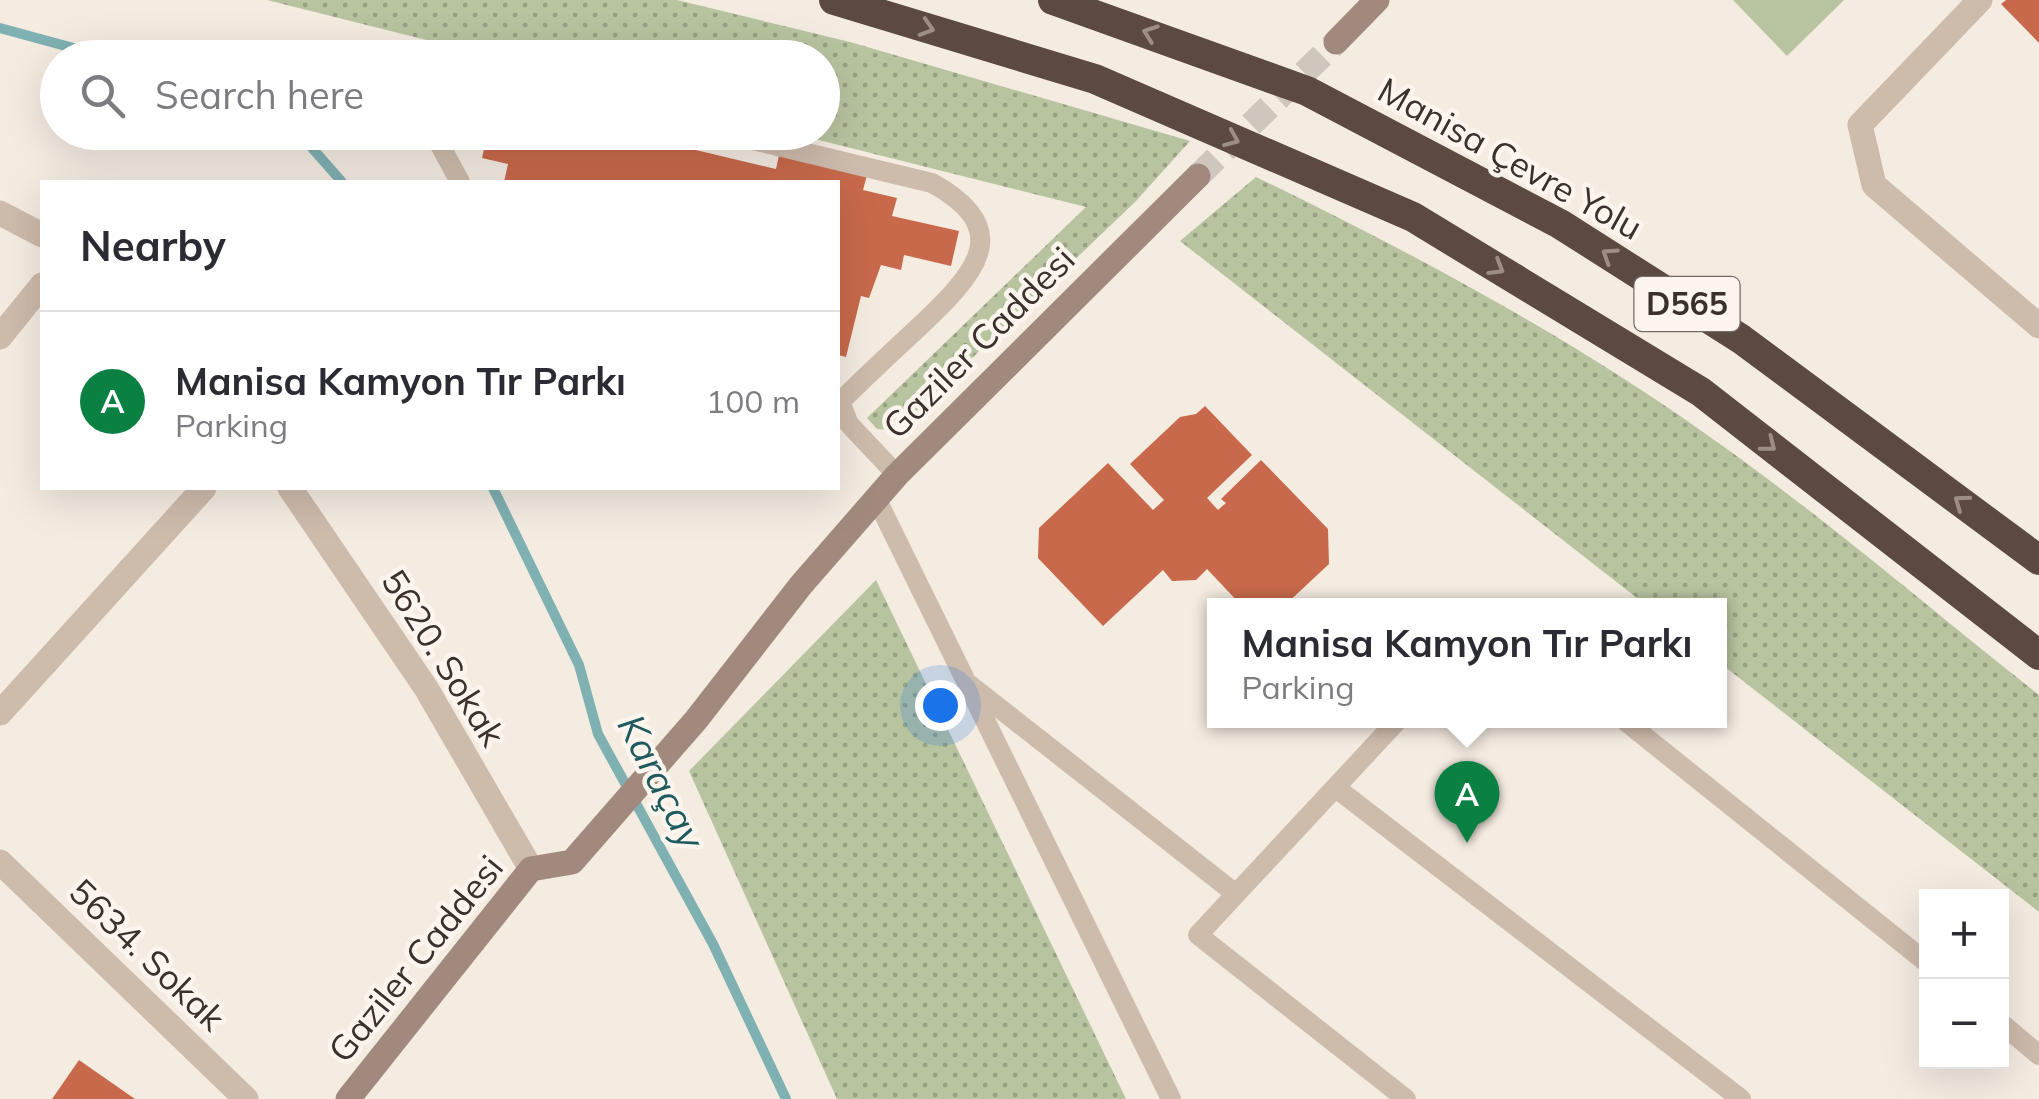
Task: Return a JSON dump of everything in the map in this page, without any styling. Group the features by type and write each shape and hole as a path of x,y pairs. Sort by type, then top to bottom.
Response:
{"highway":[{"name":"D565","path":"834,0 1095,79 1413,217 1701,392 2039,655"},
{"name":"Manisa Çevre Yolu","path":"1053,0 1307,91 1560,224 1741,339 2039,560"}],"street":[{"path":"1336,42 1377,0"},
{"path":"1980,0 1860,125 1874,184 2039,326"},
{"name":"Gaziler Caddesi","path":"348,1099 531,870 572,862 696,720 801,584 876,498 1198,176"},
{"path":"0,213 40,234"},
{"path":"0,337 40,287"},
{"path":"0,714 202,490"},
{"name":"5620. Sokak","path":"291,490 426,688 531,870"},
{"name":"5634. Sokak","path":"0,862 246,1099"}],"lane":[{"path":"443,150 459,180"},
{"path":"794,150 932,183 962,200 980,230 980,259 962,285 840,402 849,424 897,475"},
{"path":"876,498 1171,1099"},
{"path":"965,680 1236,894"},
{"path":"1391,728 1198,936 1406,1099"},
{"path":"1634,728 1919,956"},
{"path":"1336,788 1741,1099"},
{"path":"2009,1030 2039,1055"}],"green space":[{"path":"267,0 677,0 850,42 1190,141 1136,201 897,430 877,429 867,418 1086,207 840,145 840,40 426,40"},
{"path":"1733,0 1844,0 1787,56"},
{"path":"1256,177 1373,235 1545,330 1656,400 1794,499 2039,695 2039,912 1727,668 1727,598 1637,598 1180,241"},
{"path":"876,580 1126,1099 837,1099 689,771"}],"building":[{"path":"2006,0 2039,0 2039,43 2001,4"},
{"path":"484,150 696,150 776,169 779,155 867,175 863,190 897,198 892,216 959,231 951,266 904,255 901,270 881,265 869,298 861,296 846,357 840,356 840,180 504,180 508,164 482,158"},
{"path":"1205,406 1252,455 1207,498 1218,510 1226,503 1221,499 1261,460 1328,529 1329,564 1293,598 1234,598 1207,569 1196,580 1172,581 1163,570 1103,626 1038,558 1039,528 1108,463 1153,510 1164,500 1130,464 1180,417 1196,414"},
{"path":"79,1060 135,1099 52,1099"}],"waterway":[{"name":"Karaçay","path":"0,28 44,40"},
{"name":"Karaçay","path":"314,150 340,180"},
{"name":"Karaçay","path":"494,490 579,665 598,734 713,944 786,1099"}],"tunnel":[{"path":"1198,176 1336,42"}],"place":[{"name":"Manisa Kamyon Tır Parkı","path":"1467,843"}]}
